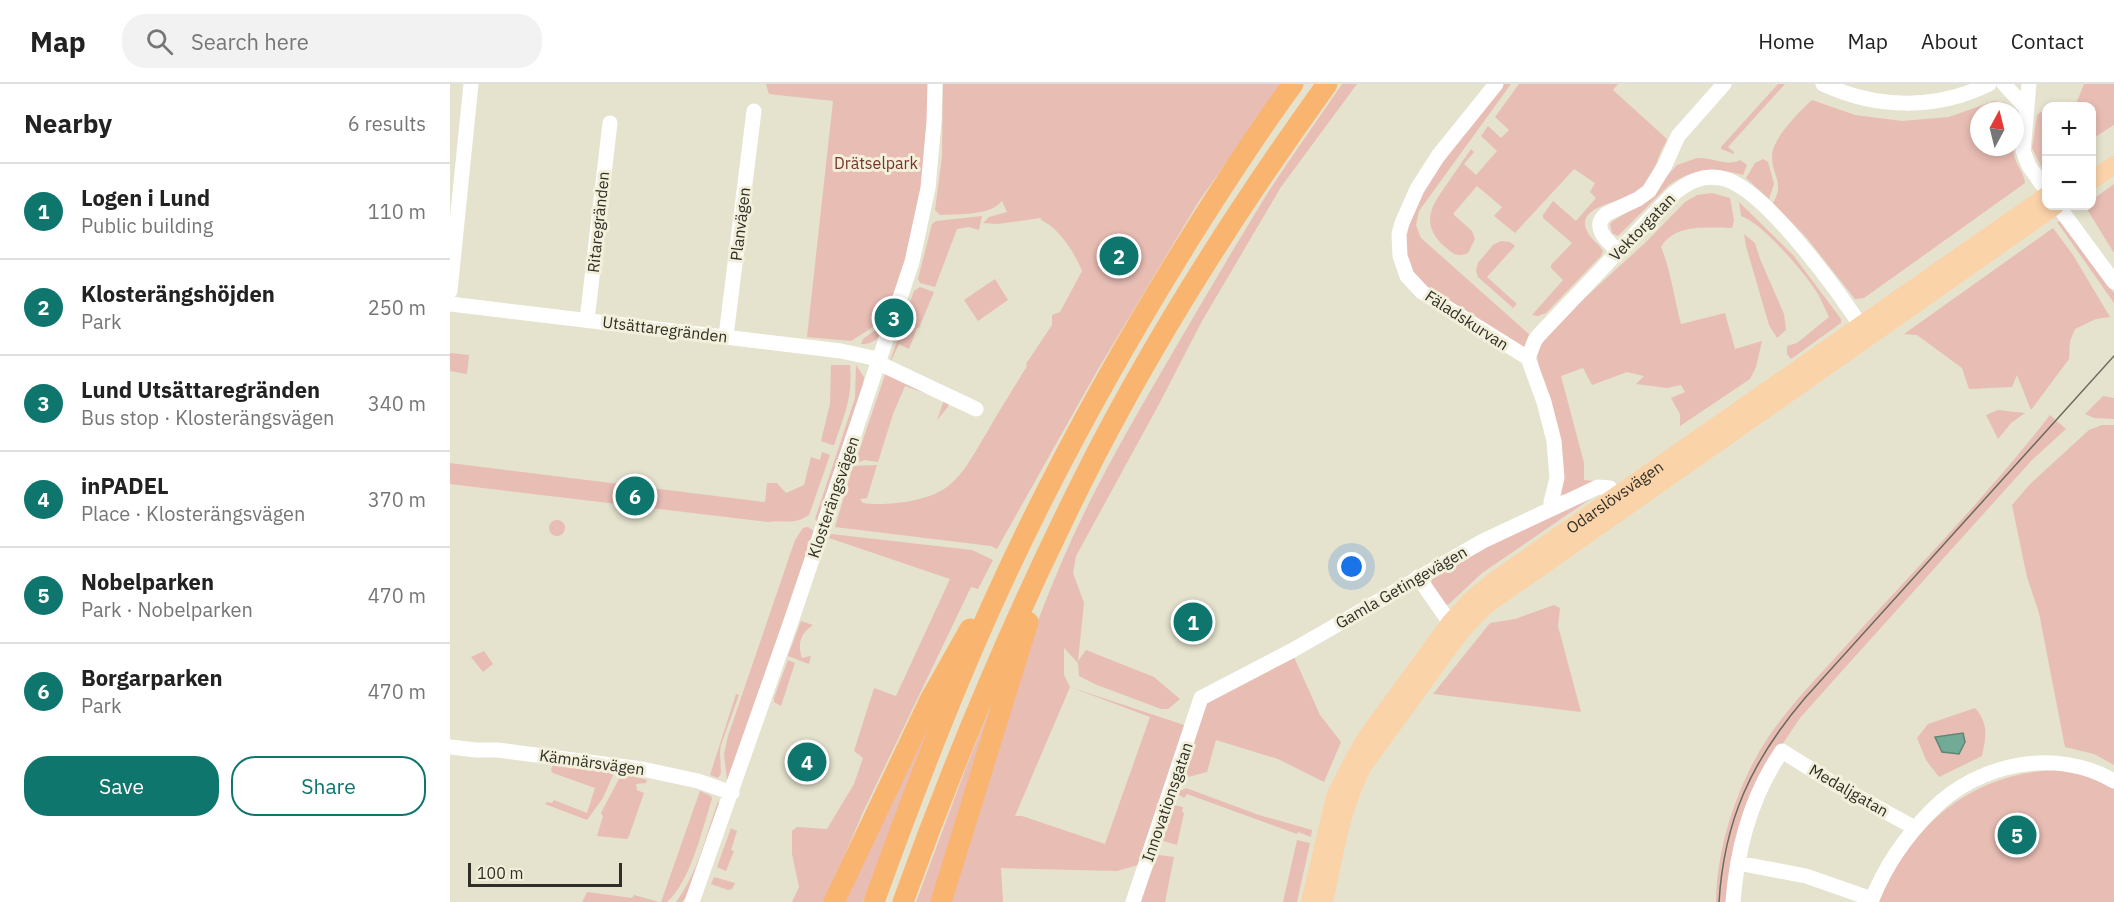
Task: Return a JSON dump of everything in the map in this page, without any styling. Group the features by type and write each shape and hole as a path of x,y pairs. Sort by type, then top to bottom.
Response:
{"highway":[{"path":"874,902 938,732 988,615 1073,441 1170,269 1230,174 1293,84"},
{"path":"903,902 964,739 1005,644 1057,532 1124,402 1200,272 1257,184 1327,84"},
{"path":"941,902 1057,532"},
{"path":"834,902 952,658 1017,552"}],"main road":[{"path":"2096,162 2114,152"},
{"path":"2096,177 2114,165"},
{"name":"Odarslövsvägen","path":"1865,332 1908,292 2042,199"},
{"name":"Odarslövsvägen","path":"1324,902 1345,809 1356,781 1369,757 1456,627 1461,610 1494,581 2051,210"},
{"name":"Odarslövsvägen","path":"1310,902 1335,797 1344,778 1366,738 1456,627"}],"street":[{"path":"450,291 471,84"},
{"name":"Klosterängsvägen","path":"692,902 732,793 912,262 923,217 932,155 935,84"},
{"name":"Fäladskurvan","path":"1497,84 1438,156 1418,189 1399,234 1400,256 1407,276 1422,292 1528,358 1544,402 1554,441 1557,478 1551,502 1552,507"},
{"path":"1618,251 1601,233 1599,225 1602,218 1605,214 1638,199 1649,191 1662,172 1678,136 1724,84"},
{"path":"1823,84 1869,100 1904,104 1944,99 1987,85 2022,92 2029,84"},
{"path":"2029,84 2023,151 2029,166 2042,184"},
{"path":"2008,89 2027,109"},
{"name":"Planvägen","path":"726,336 754,111"},
{"name":"Ritaregränden","path":"587,320 610,123"},
{"name":"Vektorgatan","path":"1528,358 1539,335 1671,196 1685,184 1707,177 1726,179 1752,196 1788,231 1823,272 1865,332"},
{"path":"2060,210 2114,282"},
{"name":"Utsättaregränden","path":"450,304 726,336 863,355 976,409"},
{"name":"Gamla Getingevägen","path":"1198,702 1206,693 1293,650 1483,541 1602,484"},
{"path":"1418,577 1456,627"},
{"name":"Innovationsgatan","path":"1133,902 1193,724 1198,702"},
{"name":"Kämnärsvägen","path":"450,747 498,750 642,769 698,781 732,793"},
{"name":"Medaljgatan","path":"1738,863 1742,841 1755,802 1769,770 1782,751 1833,783 1915,828"},
{"path":"1733,902 1738,863 1806,876 1871,901 1888,867 1915,828 1932,810 1959,789 1978,778 2016,766 2045,762 2084,768 2114,781"}],"green space":[{"name":"Drätselpark","path":"766,84 928,84 926,151 916,223 894,299 890,298 881,322 851,341 807,337 833,101 769,94"},
{"path":"943,84 1282,84 1199,201 1097,371 997,549 991,546 835,527 853,466 877,465 867,498 860,499 863,503 883,504 916,500 944,489 957,478 1052,325 1052,315 1060,312 1082,271 1066,242 1041,218 997,224 983,223 989,217 1007,212 1002,201 997,206 982,212 940,215 935,210 942,157"},
{"path":"1342,84 1357,84 1281,187 1202,321 1076,556 1073,573 1084,603 1078,661 1086,650 1154,677 1180,699 1168,709 1161,709 1097,685 1079,676 1078,663 1064,648 1064,675 1070,687 1187,726 1138,865 1117,871 1001,868 1003,902 947,902 1015,686 1046,601 1075,532 1129,428 1267,194","holes":["1070,687 1150,717 1105,844 1022,816 1015,816"]},
{"path":"1502,84 1511,84 1419,211 1416,225 1421,238 1531,336 1527,346 1521,347 1422,287 1409,271 1404,237 1421,191"},
{"path":"1519,84 1618,84 1613,90 1667,139 1652,176 1643,189 1604,205 1587,216 1585,223 1588,233 1603,251 1601,256 1546,313 1538,316 1532,315 1563,280 1551,268 1551,265 1572,243 1543,218 1543,215 1553,201 1576,221 1596,198 1590,192 1595,183 1574,169 1515,233 1494,216 1502,207 1477,186 1453,214 1472,231 1475,239 1468,253 1461,255 1455,254 1444,246 1432,230 1430,223 1430,215 1436,200 1471,149 1474,152 1464,164 1476,175 1497,151 1481,136 1488,126 1501,138 1509,130 1495,117"},
{"path":"1778,84 1785,84 1728,147 1734,154 1721,149 1721,147"},
{"path":"2084,84 2114,84 2114,125 2096,136 2096,102 2077,102"},
{"path":"1812,100 1855,115 1902,121 1949,117 1970,110 1970,156 2015,156 2025,183 1864,298 1855,299 1806,237 1773,203 1778,184 1773,164 1773,150 1781,134"},
{"path":"2042,111 2042,168 2032,148 2037,115"},
{"path":"1697,158 1725,162 1740,160 1747,165 1743,175 1714,170 1696,172 1678,179 1669,185 1618,236 1612,233 1610,224 1613,221 1643,202 1677,165"},
{"path":"1763,159 1768,162 1774,184 1769,199 1746,178 1755,163"},
{"path":"2114,184 2114,253 2087,210 2096,210 2096,197"},
{"path":"1712,193 1730,198 1734,220 1732,228 1683,230 1667,239 1661,247 1681,324 1725,313 1735,349 1762,341 1756,367 1750,379 1680,426 1680,414 1671,398 1685,392 1681,385 1667,388 1636,384 1644,376 1627,372 1592,385 1583,368 1561,376 1584,463 1584,480 1593,481 1562,495 1537,356 1538,346 1553,327 1646,242 1685,202 1697,195"},
{"path":"1739,202 1793,255 1841,319 1841,323 1791,359 1787,354 1787,346 1797,343 1829,317 1816,291 1791,259 1770,237 1750,220 1741,216"},
{"path":"982,216 979,230 969,227 957,229 935,287 920,283 918,279 932,224 936,221"},
{"path":"2061,221 2114,293 2114,303 2057,222"},
{"path":"2053,228 2073,255 2110,317 2096,319 2075,329 2070,341 2069,359 2031,410 2017,375 2012,387 1969,389 1962,368 1917,335 1904,334"},
{"path":"1744,234 1755,243 1784,314 1786,330 1777,338 1769,325"},
{"path":"1501,241 1510,242 1515,246 1487,277 1517,304 1513,308 1478,277 1476,270 1478,263 1493,245"},
{"path":"995,279 1008,300 978,321 964,300"},
{"path":"920,287 934,292 909,349 899,344 890,361 914,291"},
{"path":"885,323 877,338 871,343 861,344 863,339"},
{"path":"450,353 469,355 467,374 450,371"},
{"path":"831,365 850,365 851,377 847,406 834,445 821,441 830,404"},
{"path":"856,365 864,377 862,393 817,521 815,519 855,398"},
{"path":"886,372 949,400 948,407 937,420 944,400 905,386 893,414 878,462 865,460 855,463"},
{"path":"2103,396 2114,398 2114,419 2094,418 2085,414"},
{"path":"1998,410 2025,413 2011,423 1998,439 1986,415"},
{"path":"2050,415 2066,429 2032,460 1800,718 1767,767 1730,902 1716,902 1722,848 1732,813 1753,763 1774,729 1812,683 1978,501"},
{"path":"2102,425 2114,425 2114,765 2094,754 2065,747 2039,613 2027,577 2012,505 2030,484 2089,430"},
{"path":"822,452 830,455 809,515 793,521 768,522 450,484 450,463 765,502 767,483 777,483 786,493 804,485 811,457 820,460"},
{"path":"1599,493 1482,573 1449,604 1446,605 1431,583 1434,571"},
{"path":"557,520 563,522 565,528 563,534 557,536 551,534 549,528 551,522"},
{"path":"808,527 814,531 727,780 724,754 728,736 795,540 803,528"},
{"path":"831,534 972,550 993,560 978,589 971,587 863,812 825,902 792,902 799,887 792,854 792,831 797,827 827,829 854,784 863,758 854,751 874,688 896,696 950,579 829,538"},
{"path":"1554,605 1560,608 1558,626 1581,712 1433,694 1490,623 1515,619"},
{"path":"801,621 813,625 803,635 800,643 802,658 811,656 809,664 788,656"},
{"path":"484,651 493,664 483,672 471,657"},
{"path":"1294,657 1320,715 1341,742 1324,782 1278,759 1216,740 1207,772 1188,777 1183,772 1203,708 1213,697"},
{"path":"788,660 795,663 781,706 774,702 774,698"},
{"path":"1007,666 935,902 916,902 967,765"},
{"path":"950,674 863,902 842,902"},
{"path":"736,694 739,695 721,745 721,773 718,778 710,775"},
{"path":"1975,708 1983,720 1985,731 1982,756 1939,777 1926,760 1917,738 1928,724"},
{"path":"553,764 610,772 613,775 603,798 587,820 545,804 552,803 554,800 587,813 595,788 553,773 551,770"},
{"path":"2055,770 2084,775 2114,788 2114,902 1878,902 1911,844 1945,810 1985,786 2007,778"},
{"path":"622,773 647,780 646,783 636,784 637,790 644,793 629,836 627,839 597,836 603,816 601,813"},
{"path":"1186,788 1259,815 1312,830 1311,837 1187,794 1184,798 1176,793"},
{"path":"700,791 711,796 712,799 695,854 675,893 667,902 661,902"},
{"path":"718,801 720,805 687,896 682,902 676,902 696,866"},
{"path":"1174,805 1183,807 1182,812 1184,813 1177,845 1163,841"},
{"path":"731,828 737,831 731,850 734,851 726,871 717,867"},
{"path":"1297,840 1310,843 1297,902 1283,902"},
{"path":"1159,855 1174,857 1165,902 1140,902 1157,857"},
{"path":"714,877 735,883 732,889 728,890 711,884"},
{"path":"587,892 632,898 634,895 659,902 582,902"}],"shaded area":[{"path":"1963,733 1965,742 1959,754 1942,752 1935,737"}],"tram line":[{"path":"1719,902 1722,872 1734,818 1756,768 1786,721 2114,356"}],"place":[{"name":"Klosterängshöjden","path":"1119,256"},
{"name":"Lund Utsättaregränden","path":"894,318"},
{"name":"Borgarparken","path":"635,496"},
{"name":"Logen i Lund","path":"1193,622"},
{"name":"inPADEL","path":"807,762"},
{"name":"Nobelparken","path":"2017,835"}]}
